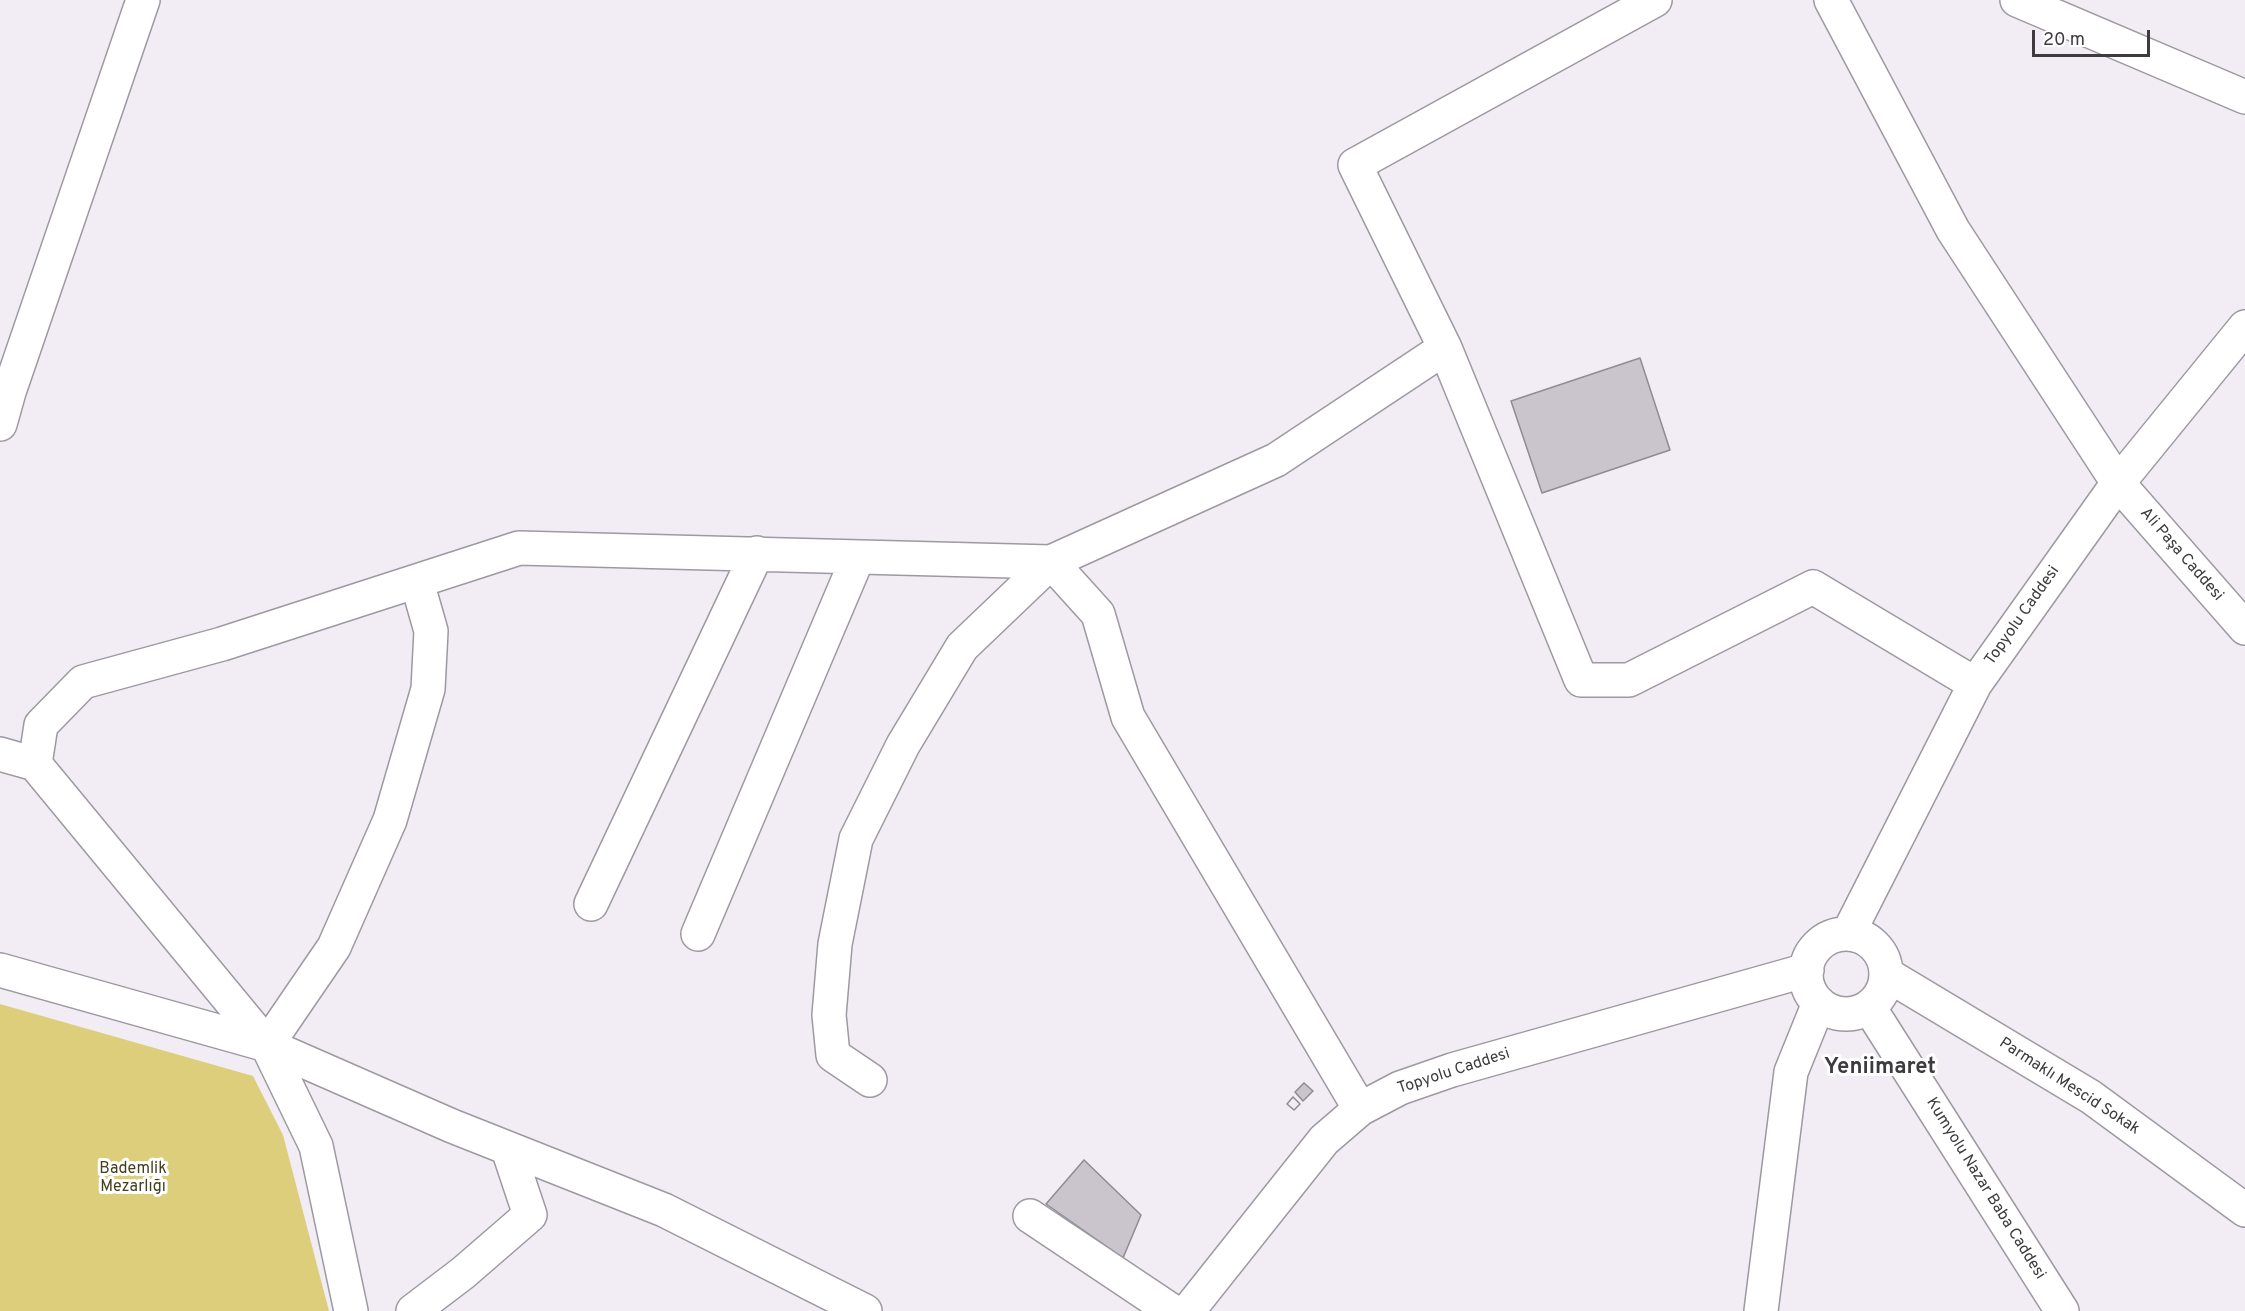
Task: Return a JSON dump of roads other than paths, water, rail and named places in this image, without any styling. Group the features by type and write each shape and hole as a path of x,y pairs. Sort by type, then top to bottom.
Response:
{"street":[{"path":"0,424 5,390 143,0"},
{"path":"1655,0 1354,165 1445,348 1581,680 1629,680 1813,587 1975,684"},
{"name":"Ali Paşa Caddesi","path":"1831,0 1953,230 2118,483 2245,628"},
{"path":"2017,0 2245,97"},
{"name":"Topyolu Caddesi","path":"1848,934 1975,684 2118,483 2245,327"},
{"path":"870,1080 833,1055 829,1015 835,944 856,838 903,745 962,647 1051,562 1276,460 1445,348"},
{"path":"34,764 41,725 83,682 222,644 519,548 1051,562 1098,614 1128,717 1360,1108"},
{"path":"591,904 757,554"},
{"path":"698,934 858,557"},
{"path":"267,1045 334,947 390,819 428,689 431,631 417,582"},
{"path":"0,754 34,764 267,1045 316,1146 351,1311"},
{"path":"1848,934 1870,942 1879,951 1886,974 1878,998 1869,1007 1856,1013 1843,1014 1830,1011 1819,1003 1809,988 1806,970 1813,954 1825,940 1848,934"},
{"path":"0,970 267,1045 508,1149 664,1210 865,1311"},
{"name":"Topyolu Caddesi","path":"1188,1311 1324,1140 1360,1108 1400,1088 1452,1070 1806,970"},
{"name":"Parmaklı Mescid Sokak","path":"1886,974 2091,1097 2245,1210"},
{"path":"1761,1311 1791,1072 1819,1003"},
{"name":"Kumyolu Nazar Baba Caddesi","path":"1869,1007 2062,1311"},
{"path":"413,1311 463,1273 530,1215 508,1149"},
{"path":"1030,1216 1172,1311"}],"district":[{"name":"Yeniimaret","path":"1880,1069"}],"park label":[{"name":"Bademlik Mezarlığı","path":"133,1179"}]}
